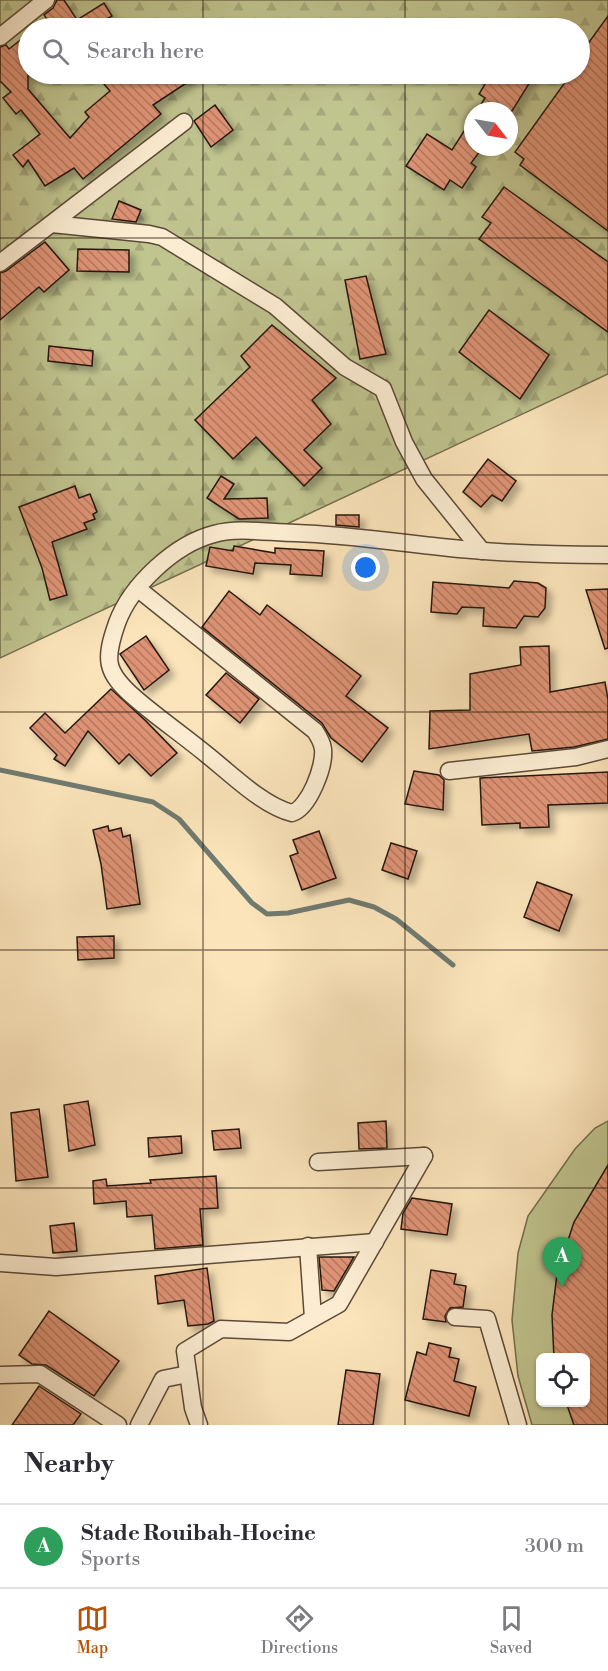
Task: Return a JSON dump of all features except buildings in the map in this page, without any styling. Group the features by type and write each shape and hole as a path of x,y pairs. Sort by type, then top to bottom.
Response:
{"street":[{"path":"24,18 46,0"},
{"path":"0,37 18,23"},
{"path":"0,263 184,122"},
{"path":"52,224 162,237 275,306 345,367 383,389 404,442 424,479 482,550"},
{"path":"137,588 315,731 322,749 321,767 304,805 297,811 287,812 265,800 153,715 122,687 109,666 109,652 118,620 137,588 162,563 197,539 216,533 330,534 482,550 608,555"},
{"path":"449,771 576,757 608,749"},
{"path":"199,1425 193,1408 185,1351 221,1329 289,1332 339,1304 424,1156 318,1162"},
{"path":"0,1263 56,1267 375,1242"},
{"path":"309,1246 313,1318"},
{"path":"455,1317 487,1319 518,1425"},
{"path":"0,1375 40,1374 118,1425"},
{"path":"139,1425 163,1379 188,1374"}],"green space":[{"path":"0,0 608,0 608,374 0,658"},
{"path":"608,1121 608,1425 532,1425 518,1376 512,1320 518,1253 528,1216 575,1149 595,1128"}],"waterway":[{"path":"0,770 153,802 179,819 252,903 267,914 288,913 349,900 374,907 396,919 453,965"}],"place":[{"name":"Stade Rouibah-Hocine","path":"562,1287"}]}
